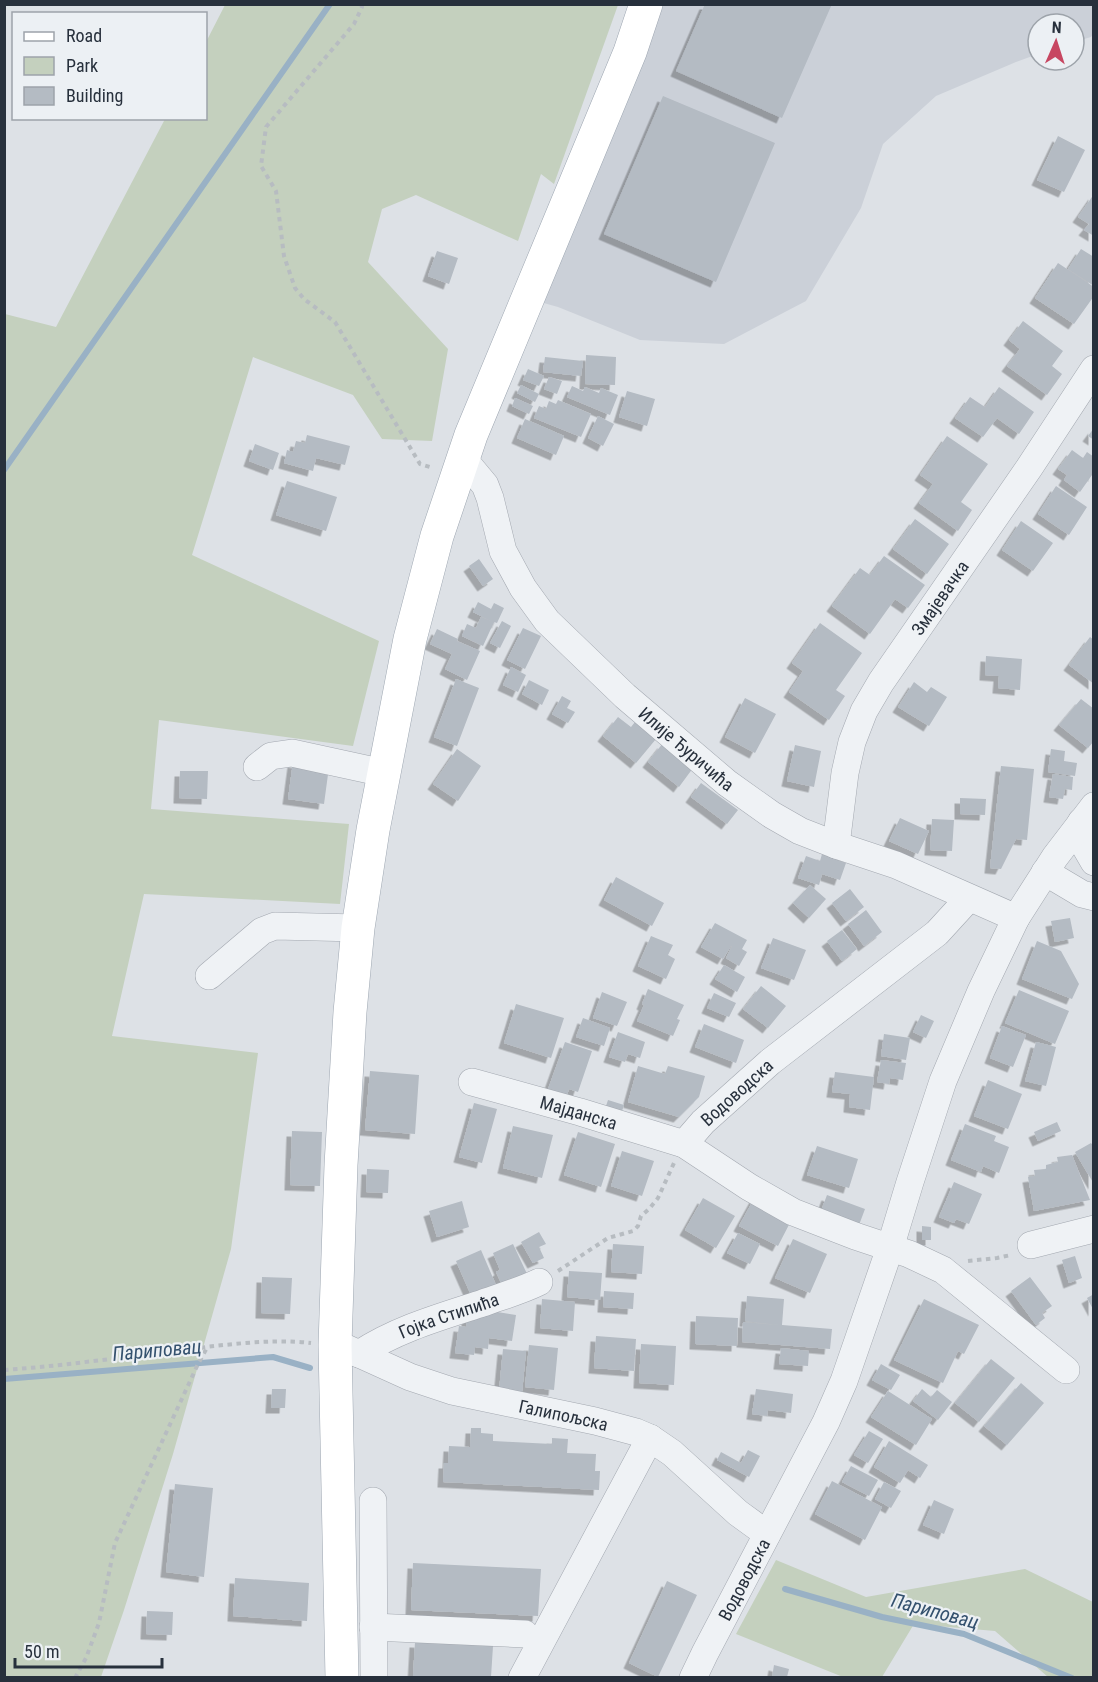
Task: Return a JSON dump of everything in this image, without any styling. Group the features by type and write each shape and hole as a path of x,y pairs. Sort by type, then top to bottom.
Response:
{"main road":[{"path":"342,1677 347,1350 342,1153 350,1012 358,928 384,773 410,639 437,537 460,467 471,435 630,52 646,4"}],"street":[{"name":"Змајевачка","path":"836,845 845,773 852,742 864,711 881,682 1029,468 1094,369"},
{"name":"Илије Ђуричића","path":"460,467 470,467 484,485 490,498 503,551 524,588 547,621 625,696 727,783 750,801 790,826 836,845 896,864 1016,918"},
{"path":"257,768 271,756 292,753 384,773"},
{"path":"1087,814 1083,843 1094,862"},
{"name":"Водоводска","path":"693,1677 826,1422 839,1392 890,1248 943,1081 981,992 1016,918 1050,865 1087,814"},
{"path":"1050,865 1069,867 1094,878"},
{"path":"1050,865 1075,891 1094,897"},
{"name":"Водоводска","path":"890,1248 794,1212 749,1187 684,1144 704,1122 770,1062 937,933 969,898"},
{"path":"209,976 262,931 275,926 358,928"},
{"name":"Мајданска","path":"472,1082 684,1144"},
{"path":"1030,1245 1094,1229"},
{"path":"890,1248 943,1270 1066,1370"},
{"name":"Гојка Стипића","path":"347,1350 377,1343 409,1327 539,1282"},
{"name":"Галипољска","path":"347,1350 410,1377 452,1391 595,1421 650,1438 672,1454 738,1513 767,1534"},
{"path":"522,1677 650,1438"},
{"path":"373,1501 374,1677"},
{"path":"373,1627 525,1634"}],"path":[{"path":"361,4 362,7 354,24 266,128 261,166 276,191 284,256 295,288 304,299 335,322 420,464 460,467"},
{"path":"539,1282 608,1238 633,1231 638,1226 641,1216 658,1198 684,1144"},
{"path":"943,1270 957,1262 1005,1257 1030,1245"},
{"path":"4,1370 55,1366 208,1346 292,1340 347,1350"},
{"path":"75,1677 86,1658 99,1623 115,1543 208,1346"}],"shaded area":[{"path":"650,5 1093,5 1093,34 1086,38 1086,12 1026,12 1026,58 936,96 883,144 861,208 806,301 724,344 640,340 540,302"}],"green space":[{"path":"225,5 618,5 554,184 541,174 518,241 416,195 382,209 368,262 448,349 432,441 382,439 353,395 253,357 192,555 379,641 353,746 159,720 151,809 349,824 340,904 144,894 112,1036 258,1053 231,1249 173,1454 101,1677 5,1677 5,314 56,327 164,120 207,120 207,40"},
{"path":"776,1560 866,1597 1025,1569 1093,1602 1093,1677 1048,1677 995,1631 914,1624 882,1677 843,1677 736,1634"}],"building":[{"path":"705,4 832,4 782,118 676,71"},
{"path":"663,96 775,143 716,282 604,234"},
{"path":"1058,136 1085,150 1064,192 1037,180"},
{"path":"1094,194 1094,236 1084,230 1089,224 1078,217"},
{"path":"1081,249 1094,257 1094,286 1068,269"},
{"path":"437,251 458,258 449,284 428,276"},
{"path":"1058,263 1094,287 1094,296 1074,324 1035,298"},
{"path":"1023,321 1063,351 1052,366 1062,374 1047,395 1007,366 1020,349 1009,340"},
{"path":"586,355 616,357 615,385 585,384"},
{"path":"545,357 583,361 581,376 543,372"},
{"path":"528,369 544,376 539,386 523,380"},
{"path":"549,377 562,381 557,394 544,389"},
{"path":"521,385 539,394 535,402 517,393"},
{"path":"572,386 583,391 585,387 599,393 601,388 618,395 610,415 567,397"},
{"path":"999,387 1034,412 1019,434 997,418 983,437 955,418 970,397 985,407"},
{"path":"627,391 655,399 647,426 619,417"},
{"path":"515,398 533,406 529,414 512,406"},
{"path":"558,400 591,414 581,437 534,418 539,406 546,409 549,401 556,404"},
{"path":"598,416 614,424 603,446 588,438"},
{"path":"525,419 564,436 556,455 517,438"},
{"path":"1094,428 1094,440 1088,436"},
{"path":"307,435 350,446 345,465 316,458 313,471 284,463 287,450 293,452 296,441 305,443"},
{"path":"947,436 988,464 961,502 972,510 958,531 919,503 933,484 920,475"},
{"path":"255,444 279,453 273,470 249,461"},
{"path":"1072,450 1083,458 1087,452 1094,457 1094,476 1092,475 1080,492 1064,480 1067,475 1058,469"},
{"path":"287,481 337,497 326,531 276,515"},
{"path":"1056,486 1087,507 1069,535 1038,514"},
{"path":"915,519 949,544 927,574 893,549"},
{"path":"1021,521 1053,543 1033,571 1002,550"},
{"path":"884,556 925,585 908,608 895,599 870,634 832,606 860,568 870,575"},
{"path":"479,559 493,579 483,586 469,566"},
{"path":"478,602 491,609 494,603 504,608 497,623 494,622 483,646 462,636 467,624 476,628 481,617 491,621 473,612"},
{"path":"502,621 511,626 500,648 490,643"},
{"path":"820,623 862,653 836,690 845,696 829,720 789,692 803,671 792,663"},
{"path":"523,628 541,636 525,669 507,660"},
{"path":"437,629 480,651 467,680 445,669 452,654 430,644"},
{"path":"1090,637 1094,640 1094,684 1069,665"},
{"path":"986,656 1022,659 1020,690 998,688 999,676 985,675"},
{"path":"511,667 526,675 518,692 503,685"},
{"path":"456,679 479,688 457,746 434,737"},
{"path":"529,680 549,690 542,705 522,694"},
{"path":"914,682 927,692 931,687 947,697 929,726 898,707"},
{"path":"562,696 571,701 567,708 575,712 568,723 552,714"},
{"path":"745,698 776,714 755,753 725,737"},
{"path":"1081,699 1094,709 1094,741 1088,748 1059,725"},
{"path":"618,717 631,727 635,722 656,739 636,763 603,736"},
{"path":"663,743 693,768 679,787 648,762"},
{"path":"795,745 821,751 814,787 787,781"},
{"path":"457,749 481,766 458,801 433,784"},
{"path":"1051,749 1065,751 1064,761 1077,763 1075,776 1048,772"},
{"path":"293,762 329,767 324,804 288,799"},
{"path":"1001,766 1034,769 1027,840 1016,839 1001,869 990,868"},
{"path":"180,771 208,771 207,799 179,798"},
{"path":"1053,774 1073,777 1072,790 1065,789 1063,799 1049,797"},
{"path":"701,783 738,810 727,824 691,797"},
{"path":"960,798 986,799 985,815 960,814"},
{"path":"900,818 929,831 918,854 889,841"},
{"path":"932,819 954,820 952,851 930,850"},
{"path":"822,854 846,863 840,880 822,874 819,885 798,878 806,856 820,861"},
{"path":"616,877 664,903 652,926 604,900"},
{"path":"810,885 826,899 809,918 793,903"},
{"path":"850,889 864,907 846,921 832,903"},
{"path":"866,910 882,932 864,946 848,924"},
{"path":"1070,918 1074,938 1055,942 1051,921"},
{"path":"715,923 747,940 742,949 747,952 739,966 726,958 732,946 723,959 701,947"},
{"path":"842,930 857,949 842,961 827,941"},
{"path":"651,936 673,945 668,955 675,959 666,979 638,966"},
{"path":"773,938 806,950 794,980 761,968"},
{"path":"1037,941 1061,951 1079,984 1072,999 1022,979"},
{"path":"724,965 745,977 737,992 715,979"},
{"path":"761,986 786,1006 768,1028 743,1009"},
{"path":"648,989 684,1005 677,1019 680,1020 673,1036 637,1021"},
{"path":"1019,990 1069,1011 1055,1044 1005,1023"},
{"path":"602,992 627,1002 617,1026 593,1018"},
{"path":"714,993 736,1003 729,1017 707,1008"},
{"path":"516,1004 564,1018 551,1058 504,1043"},
{"path":"921,1015 934,1021 926,1038 913,1032"},
{"path":"583,1018 610,1028 604,1046 576,1037"},
{"path":"704,1024 744,1040 736,1063 695,1047"},
{"path":"1002,1026 1026,1035 1013,1067 990,1058"},
{"path":"618,1032 645,1042 640,1058 628,1054 625,1062 609,1057"},
{"path":"884,1034 910,1038 906,1060 881,1056"},
{"path":"565,1042 592,1051 578,1092 569,1089 566,1098 547,1092"},
{"path":"1036,1042 1056,1047 1046,1086 1025,1081"},
{"path":"881,1060 906,1063 903,1080 890,1078 889,1084 877,1082"},
{"path":"638,1066 665,1074 668,1066 705,1076 699,1097 679,1117 628,1102"},
{"path":"370,1071 419,1075 415,1134 365,1130"},
{"path":"835,1072 874,1077 870,1110 849,1107 850,1094 832,1092"},
{"path":"988,1080 1022,1094 1008,1129 974,1116"},
{"path":"608,1100 624,1105 621,1114 605,1109"},
{"path":"474,1103 497,1109 482,1163 459,1157"},
{"path":"1057,1122 1061,1131 1038,1141 1034,1132"},
{"path":"965,1124 996,1136 994,1141 1009,1147 999,1173 983,1166 981,1172 951,1160"},
{"path":"513,1126 553,1135 542,1178 503,1168"},
{"path":"292,1131 322,1132 320,1186 290,1185"},
{"path":"578,1132 615,1144 601,1187 564,1175"},
{"path":"1091,1143 1094,1147 1094,1184 1075,1152"},
{"path":"817,1146 858,1159 849,1188 807,1175"},
{"path":"622,1151 654,1161 642,1196 611,1186"},
{"path":"1072,1155 1090,1200 1034,1211 1028,1177 1035,1176 1034,1170 1046,1169 1046,1165 1058,1162 1057,1157"},
{"path":"367,1169 389,1170 388,1193 366,1192"},
{"path":"954,1182 982,1194 969,1224 956,1219 954,1223 939,1217"},
{"path":"827,1195 865,1209 859,1225 821,1211"},
{"path":"755,1197 793,1217 778,1246 739,1226"},
{"path":"703,1198 735,1216 716,1248 685,1230"},
{"path":"462,1201 469,1227 437,1237 429,1211"},
{"path":"922,1226 931,1227 931,1240 922,1240"},
{"path":"539,1232 546,1244 539,1247 544,1258 533,1263 521,1242"},
{"path":"738,1233 760,1244 750,1264 727,1253"},
{"path":"793,1239 827,1254 810,1293 775,1278"},
{"path":"513,1244 528,1276 503,1287 496,1272 500,1270 493,1253"},
{"path":"613,1244 644,1246 642,1274 611,1272"},
{"path":"481,1250 496,1285 471,1295 456,1261"},
{"path":"1075,1256 1082,1278 1069,1283 1062,1260"},
{"path":"569,1271 602,1273 600,1300 567,1297"},
{"path":"262,1277 292,1278 290,1314 261,1313"},
{"path":"1030,1277 1052,1306 1042,1313 1045,1318 1036,1325 1011,1291"},
{"path":"604,1291 634,1293 633,1309 603,1307"},
{"path":"1094,1294 1094,1311 1087,1298"},
{"path":"747,1296 784,1299 782,1325 832,1329 830,1349 742,1342 743,1322 778,1325 745,1321"},
{"path":"542,1299 575,1302 573,1331 540,1328"},
{"path":"924,1299 979,1325 964,1354 958,1351 943,1383 894,1360"},
{"path":"485,1310 516,1315 512,1341 489,1338 488,1349 475,1347 474,1355 455,1353 459,1326 466,1327 468,1314"},
{"path":"696,1316 738,1318 737,1346 695,1344"},
{"path":"596,1336 636,1339 634,1371 594,1368"},
{"path":"641,1344 676,1346 674,1385 639,1383"},
{"path":"529,1345 558,1348 554,1390 525,1387"},
{"path":"781,1348 809,1351 808,1366 779,1364"},
{"path":"503,1349 526,1351 522,1393 499,1391"},
{"path":"991,1359 1015,1378 979,1422 955,1403"},
{"path":"881,1364 900,1375 891,1390 872,1380"},
{"path":"1021,1383 1044,1403 1007,1445 984,1426"},
{"path":"272,1389 286,1389 285,1408 271,1408"},
{"path":"756,1389 793,1394 791,1413 768,1410 767,1416 752,1414"},
{"path":"922,1389 931,1397 937,1390 952,1402 938,1420 913,1401"},
{"path":"888,1391 932,1419 916,1445 871,1417"},
{"path":"471,1428 481,1428 481,1433 493,1434 493,1441 552,1444 552,1438 568,1439 567,1453 596,1454 595,1471 600,1471 599,1490 443,1482 444,1463 448,1463 449,1446 470,1447"},
{"path":"869,1431 883,1439 868,1463 854,1455"},
{"path":"889,1441 928,1465 920,1478 908,1470 900,1483 874,1467"},
{"path":"748,1450 760,1456 749,1477 717,1460 721,1452 741,1463"},
{"path":"851,1466 878,1480 869,1496 842,1482"},
{"path":"832,1481 882,1507 865,1540 815,1514"},
{"path":"884,1482 901,1491 891,1508 875,1499"},
{"path":"175,1484 213,1488 204,1577 166,1572"},
{"path":"934,1500 954,1509 944,1534 923,1525"},
{"path":"413,1563 541,1569 538,1616 411,1610"},
{"path":"235,1578 309,1583 307,1621 233,1616"},
{"path":"667,1581 697,1595 658,1677 629,1663"},
{"path":"147,1611 173,1612 172,1635 146,1634"},
{"path":"415,1642 493,1646 491,1677 413,1677"},
{"path":"774,1665 789,1669 787,1677 772,1677"}],"waterway":[{"path":"4,470 330,4"},
{"name":"Париповац","path":"4,1379 273,1357 310,1368"},
{"name":"Париповац","path":"785,1589 882,1617 964,1634 1072,1678"}]}
